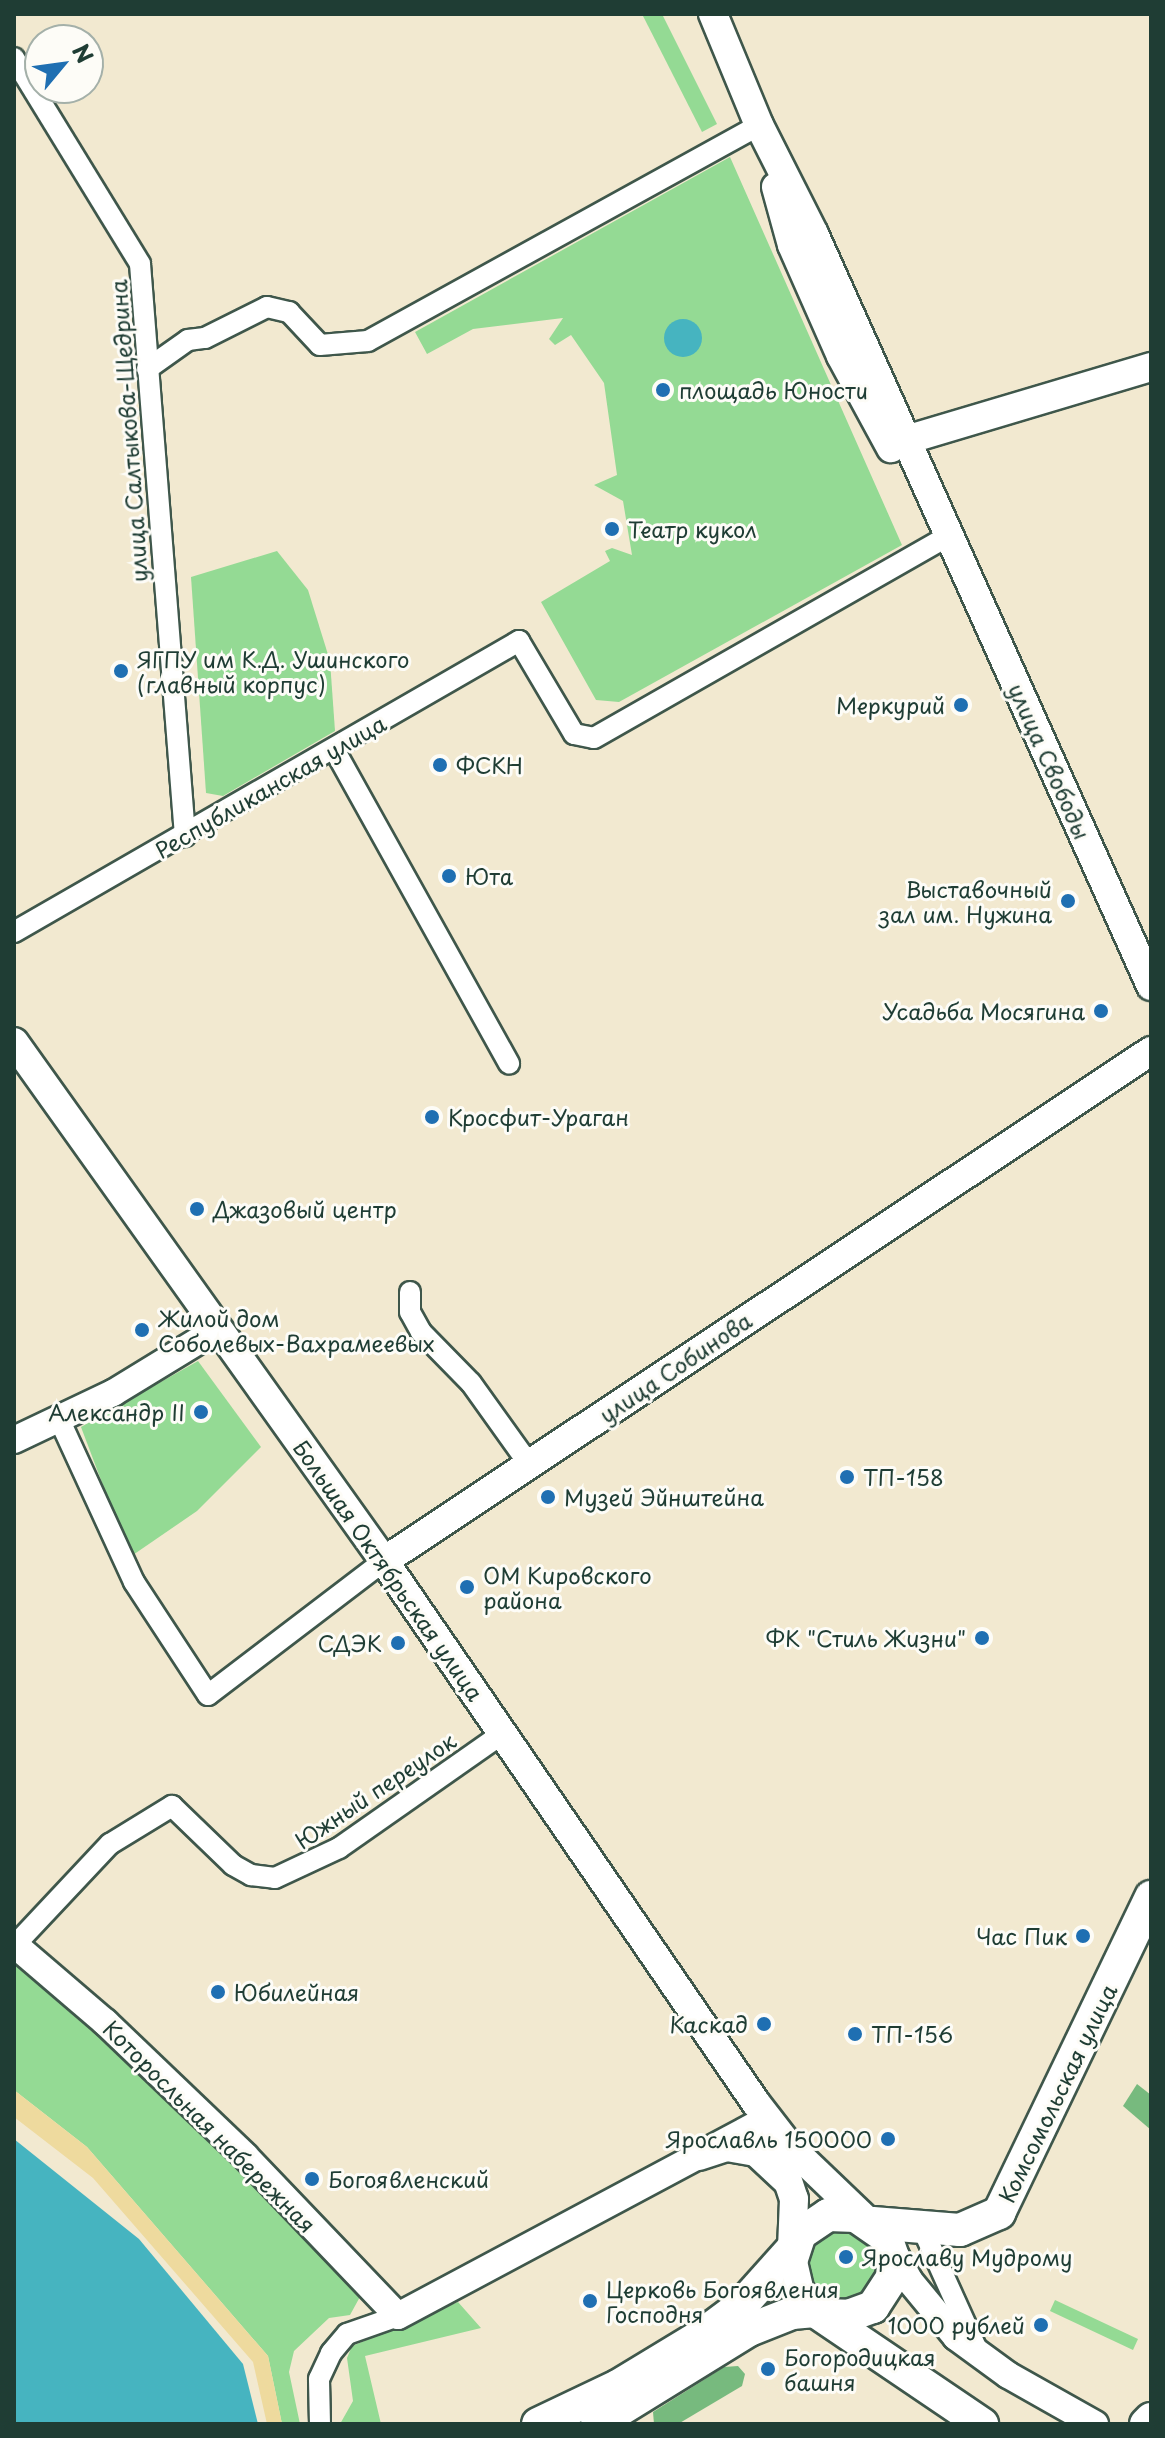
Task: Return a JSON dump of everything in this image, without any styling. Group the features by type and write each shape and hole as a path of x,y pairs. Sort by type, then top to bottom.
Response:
{"main road":[{"name":"улица Свободы","path":"713,14 803,239 895,444 947,537 1151,986"},
{"path":"895,444 1151,367"},
{"name":"Большая Октябрьская улица","path":"14,1042 384,1561 771,2126 876,2229"},
{"name":"улица Собинова","path":"384,1561 1151,1051"},
{"name":"Комсомольская улица","path":"876,2229 975,2227 1004,2206 1151,1897"},
{"path":"739,2135 771,2126"},
{"name":"Большая Октябрьская улица","path":"771,2126 794,2199 792,2249"},
{"path":"699,2156 727,2147 756,2152 779,2168 794,2199"},
{"path":"538,2424 618,2386 699,2337 742,2305 792,2249 807,2227 828,2215 876,2229 892,2278 882,2299 860,2313 792,2313 749,2330 597,2424"},
{"path":"792,2249 794,2282 820,2313 982,2424"},
{"path":"1146,2424 1151,2419"}],"street":[{"name":"улица Салтыкова-Щедрина","path":"14,58 140,264 185,836"},
{"path":"147,369 188,340 205,338 267,307 289,312 320,345 368,341 759,125"},
{"name":"Республиканская улица","path":"14,932 519,641 574,734 594,738 947,537"},
{"path":"334,749 509,1064"},
{"path":"410,1292 410,1312 421,1332 471,1383 529,1464"},
{"path":"14,1440 60,1421 218,1329"},
{"name":"улица Собинова","path":"60,1421 134,1582 208,1695 384,1561"},
{"name":"Южный переулок","path":"14,1944 110,1844 172,1806 233,1865 251,1875 275,1878 339,1848 503,1733"},
{"name":"Которосльная набережная","path":"14,1944 105,2022 245,2156 398,2316"},
{"path":"318,2414 319,2379 339,2342 356,2330 398,2316 739,2135"},
{"path":"876,2229 932,2309 981,2358 1095,2424"},
{"path":"923,2230 981,2358"}],"green space":[{"path":"642,14 662,14 717,124 702,132"},
{"name":"площадь Юности","path":"730,157 902,545 619,702 596,700 541,602 610,561 605,551 612,548 632,555 623,501 594,485 617,475 604,383 571,335 555,345 549,339 563,318 473,329 427,354 415,332"},
{"path":"277,551 308,590 330,661 335,731 223,796 206,793 191,577"},
{"path":"198,1361 261,1447 197,1511 130,1557 81,1427"},
{"path":"14,1960 108,2032 361,2295 350,2315 329,2318 294,2351 289,2372 300,2424 282,2424 268,2356 87,2147 14,2090"},
{"path":"1137,2084 1151,2095 1151,2130 1123,2106"},
{"path":"842,2229 862,2235 872,2245 878,2265 872,2285 862,2295 842,2301 822,2295 812,2285 806,2265 812,2245 822,2235"},
{"path":"1055,2300 1138,2339 1133,2350 1050,2311"},
{"path":"458,2302 481,2328 365,2356 381,2424 340,2424 353,2401 347,2358 352,2346"},
{"path":"738,2366 745,2374 742,2386 678,2424 654,2424 653,2412 724,2367"}],"sand":[{"path":"14,2090 87,2147 268,2356 282,2424 267,2424 253,2362 93,2178 14,2117"}],"water":[{"path":"683,319 696,325 702,338 696,351 683,357 670,351 664,338 670,325"},
{"path":"14,2139 139,2239 243,2364 258,2424 14,2424"}],"place":[{"name":"площадь Юности","path":"663,390"},
{"name":"Театр кукол","path":"612,529"},
{"name":"ЯГПУ им К.Д. Ушинского (главный корпус)","path":"121,671"},
{"name":"Меркурий","path":"961,705"},
{"name":"ФСКН","path":"440,765"},
{"name":"Юта","path":"449,876"},
{"name":"Выставочный зал им. Нужина","path":"1068,901"},
{"name":"Усадьба Мосягина","path":"1101,1011"},
{"name":"Кросфит-Ураган","path":"432,1117"},
{"name":"Джазовый центр","path":"197,1209"},
{"name":"Жилой дом Соболевых-Вахрамеевых","path":"142,1330"},
{"name":"Александр II","path":"201,1412"},
{"name":"ТП-158","path":"847,1477"},
{"name":"Музей Эйнштейна","path":"548,1497"},
{"name":"ОМ Кировского района","path":"467,1587"},
{"name":"ФК \"Стиль Жизни\"","path":"982,1638"},
{"name":"СДЭК","path":"398,1643"},
{"name":"Час Пик","path":"1083,1936"},
{"name":"Юбилейная","path":"218,1992"},
{"name":"Каскад","path":"764,2024"},
{"name":"ТП-156","path":"855,2034"},
{"name":"Ярославль 150000","path":"888,2139"},
{"name":"Богоявленский","path":"312,2179"},
{"name":"Ярославу Мудрому","path":"846,2257"},
{"name":"Церковь Богоявления Господня","path":"590,2301"},
{"name":"1000 рублей","path":"1041,2325"},
{"name":"Богородицкая башня","path":"768,2369"}]}
